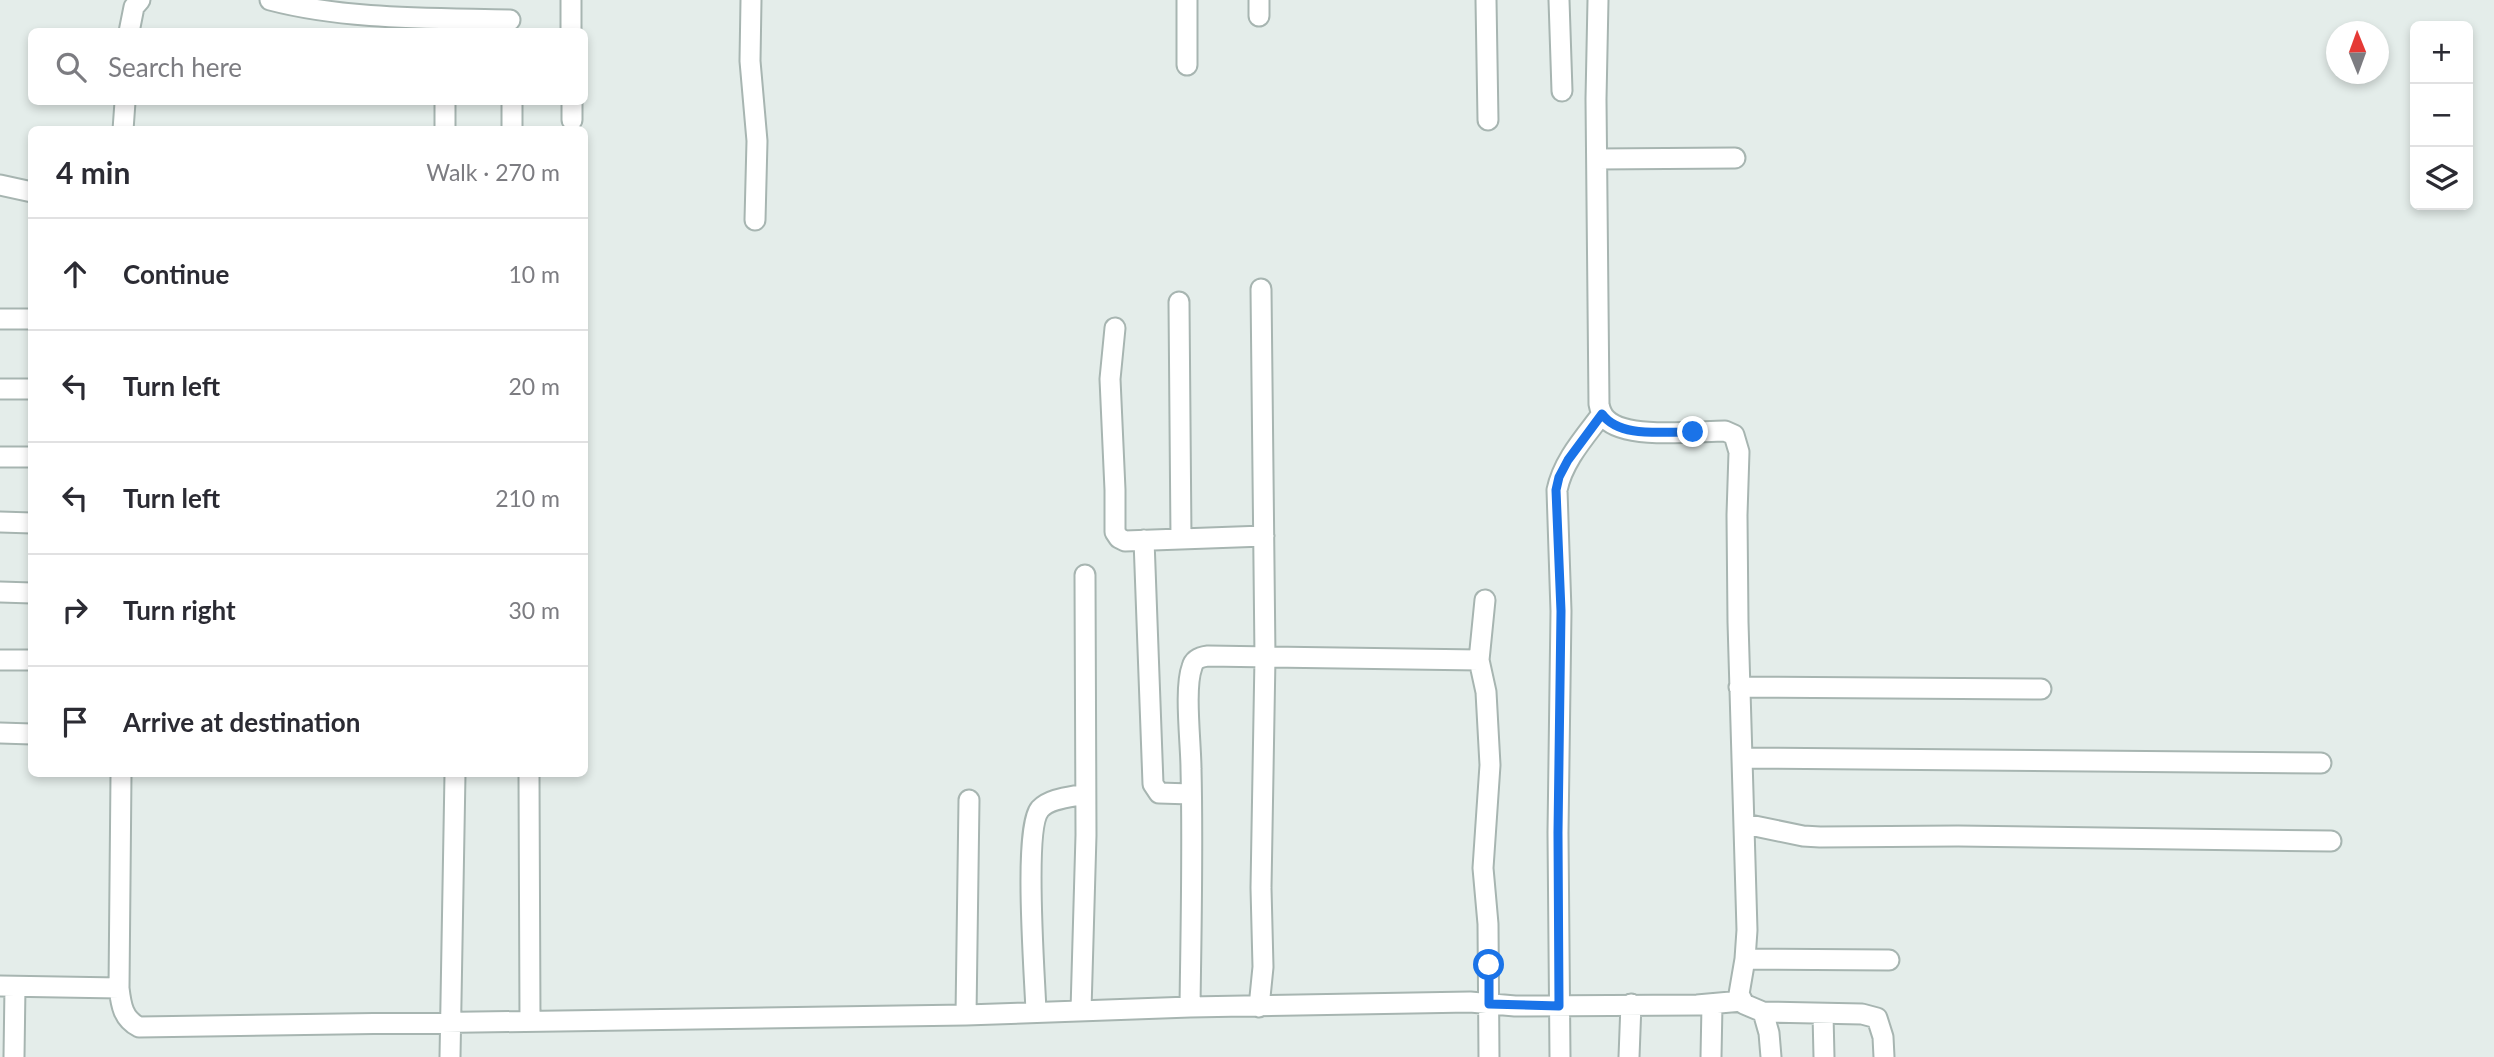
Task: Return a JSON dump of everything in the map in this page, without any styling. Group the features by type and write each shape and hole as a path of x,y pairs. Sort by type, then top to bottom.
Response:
{"street":[{"path":"130,28 134,7 140,0"},
{"path":"270,0 324,10 444,25 511,26 510,0"},
{"path":"571,0 571,28"},
{"path":"751,0 750,61 757,141 755,220"},
{"path":"1187,0 1187,65"},
{"path":"1486,0 1488,120"},
{"path":"1559,0 1562,90"},
{"path":"1598,0 1598,389 1602,414 1607,421 1626,429 1725,431 1734,435 1739,452 1737,515 1747,930 1739,994 1742,1001"},
{"path":"122,126 125,105"},
{"path":"445,105 445,126"},
{"path":"512,105 512,126"},
{"path":"1597,159 1735,158"},
{"path":"0,185 28,191"},
{"path":"1259,1007 1263,967 1261,888 1265,657 1261,289"},
{"path":"1179,302 1181,539"},
{"path":"0,319 28,319"},
{"path":"1115,328 1110,379 1115,532 1119,538 1125,541 1264,536"},
{"path":"0,388 28,389"},
{"path":"1560,1057 1558,833 1561,611 1556,490 1568,460 1602,414"},
{"path":"0,457 28,457"},
{"path":"0,522 28,523"},
{"path":"1144,540 1153,785 1159,793 1191,794"},
{"path":"1081,1010 1086,794 1085,575"},
{"path":"0,592 28,593"},
{"path":"1485,600 1479,660 1486,692 1490,765 1483,868 1488,924 1489,1057"},
{"path":"1190,1007 1189,691 1194,661 1208,656 1479,660"},
{"path":"0,660 28,660"},
{"path":"1740,687 2041,689"},
{"path":"0,733 28,733"},
{"path":"1743,758 2321,763"},
{"path":"121,777 119,988 125,1016 139,1027 966,1015 1190,1007 1470,1002 1559,1006 1712,1005 1742,1001 1763,1012 1862,1014 1877,1018 1883,1037 1884,1057"},
{"path":"450,1057 454,777"},
{"path":"529,777 530,1021"},
{"path":"1036,1012 1031,860 1035,817 1042,807 1051,802 1086,794"},
{"path":"966,1015 969,800"},
{"path":"1745,824 1820,837 2331,841"},
{"path":"1745,959 1889,960"},
{"path":"14,1057 7,987 119,988"},
{"path":"1629,1057 1632,1004"},
{"path":"1711,1057 1712,1005"},
{"path":"1763,1012 1769,1033 1771,1057"},
{"path":"1823,1014 1824,1057"}],"route":[{"path":"1489,965 1489,1004 1559,1006 1561,611 1556,504 1559,477 1568,460 1602,414 1607,421 1626,429 1693,432"}]}
